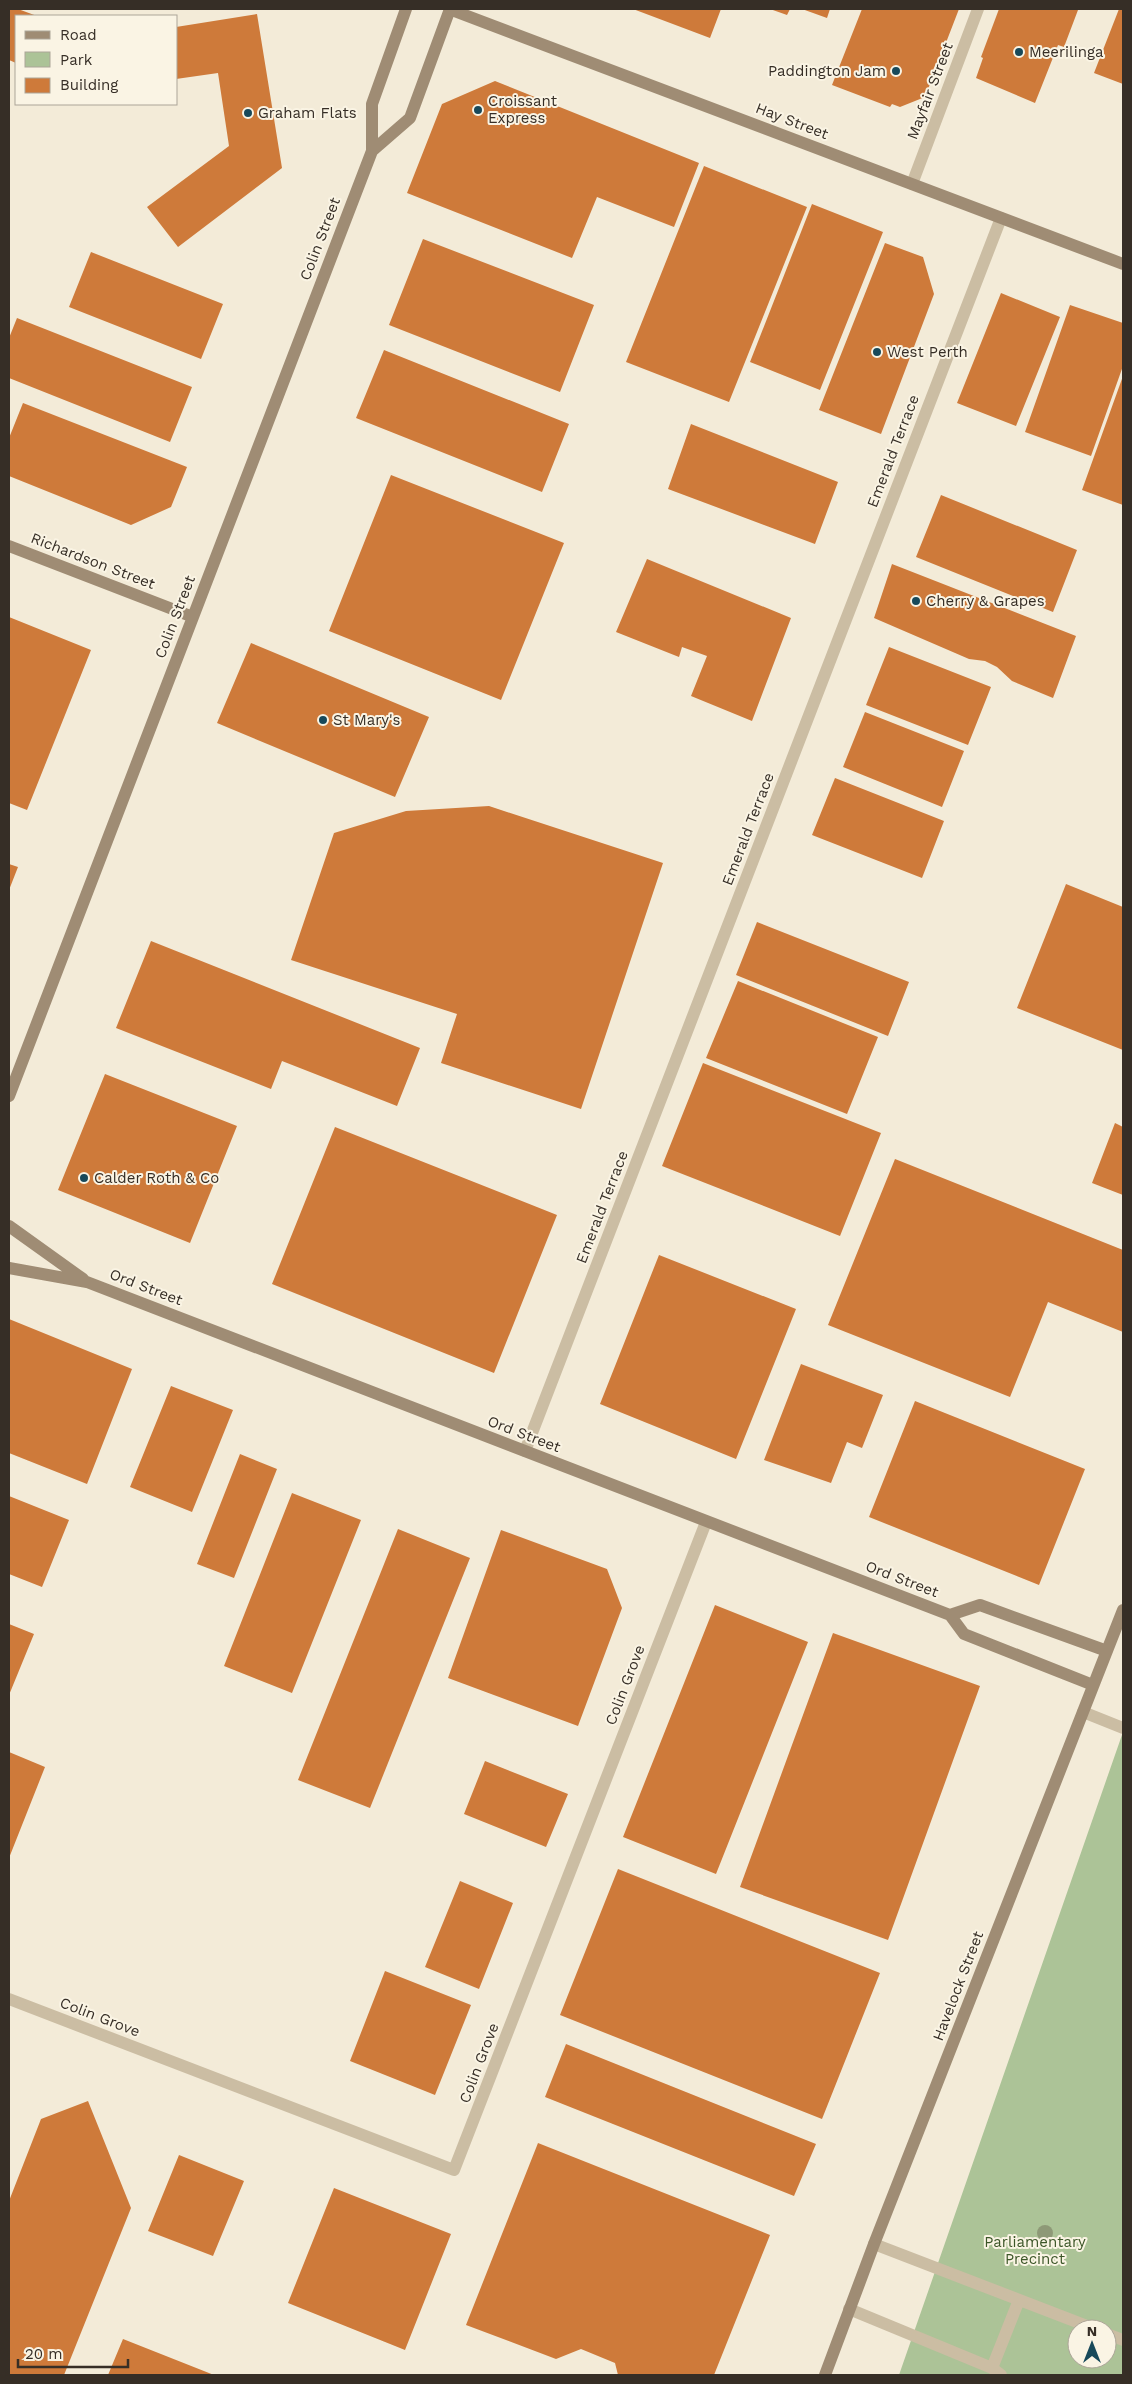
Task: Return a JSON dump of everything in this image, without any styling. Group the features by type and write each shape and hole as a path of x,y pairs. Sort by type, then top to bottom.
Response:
{"street":[{"name":"Colin Street","path":"9,1096 372,151 372,104 406,9"},
{"name":"Colin Street","path":"372,151 410,118 450,9"},
{"name":"Hay Street","path":"450,9 1123,264"},
{"name":"Mayfair Street","path":"912,184 978,9"},
{"name":"Emerald Terrace","path":"525,1452 1001,218"},
{"name":"Richardson Street","path":"9,546 193,617"},
{"name":"Ord Street","path":"9,1226 87,1282"},
{"name":"Ord Street","path":"9,1268 87,1282 950,1615 964,1634 1093,1685"},
{"name":"Colin Grove","path":"9,1999 454,2170 706,1522"},
{"name":"Ord Street","path":"950,1615 980,1604 1107,1652"},
{"name":"Havelock Street","path":"825,2375 874,2244 1123,1610"},
{"path":"1083,1712 1123,1728"},
{"path":"874,2244 1068,2319"},
{"path":"849,2309 996,2372 1019,2300"}],"green space":[{"name":"Parliamentary Precinct","path":"1123,1732 1123,2375 899,2375"}],"building":[{"path":"9,9 18,9 34,15 15,15 15,63 9,60"},
{"path":"633,9 721,9 710,38"},
{"path":"770,9 790,9 787,15"},
{"path":"802,9 830,9 827,18"},
{"path":"862,9 959,9 925,97 900,107 892,104 890,107 832,85"},
{"name":"Meerilinga","path":"999,9 1078,10 1064,47 1058,45 1035,103 976,78 983,58 981,57"},
{"path":"1119,9 1123,9 1123,84 1094,73"},
{"name":"Graham Flats","path":"257,14 282,168 178,247 147,207 229,146 218,73 178,79 178,27"},
{"path":"495,81 699,163 674,227 597,197 572,258 407,193 442,104"},
{"path":"704,166 807,207 729,402 626,362"},
{"path":"812,204 883,232 820,390 750,362"},
{"path":"423,239 594,305 560,392 389,325"},
{"name":"West Perth","path":"885,243 923,257 934,294 881,434 819,410"},
{"path":"91,252 223,304 201,359 69,307"},
{"path":"1001,293 1060,317 1016,426 957,403"},
{"path":"1070,305 1123,323 1123,366 1091,456 1025,432"},
{"path":"17,318 192,387 170,442 9,378 9,338"},
{"path":"384,350 569,424 542,492 356,418"},
{"path":"1123,376 1123,505 1082,490"},
{"path":"23,403 187,467 171,507 131,525 9,476 9,438"},
{"path":"691,424 838,482 815,544 668,489"},
{"path":"391,475 564,543 501,700 329,631"},
{"path":"941,495 1077,550 1053,612 916,557"},
{"path":"647,559 791,618 752,721 691,696 707,656 682,647 679,657 616,632"},
{"path":"892,564 1076,636 1053,698 1012,681 997,667 985,661 969,659 874,618"},
{"path":"9,617 91,650 27,810 9,803"},
{"name":"St Mary's","path":"251,643 429,717 395,797 217,723"},
{"path":"889,647 991,687 968,745 866,705"},
{"path":"865,712 964,751 942,807 843,767"},
{"path":"835,778 944,821 922,878 812,835"},
{"path":"489,806 663,863 581,1109 441,1063 457,1014 291,960 334,833 406,811"},
{"path":"9,864 18,867 9,890"},
{"path":"1066,884 1123,907 1123,1050 1017,1008"},
{"path":"757,922 909,982 888,1036 736,975"},
{"path":"151,941 420,1048 397,1106 282,1061 271,1089 116,1028"},
{"path":"738,981 878,1037 847,1114 706,1058"},
{"path":"703,1063 881,1133 840,1236 662,1166"},
{"path":"105,1074 237,1126 190,1243 58,1190"},
{"path":"1115,1123 1123,1127 1123,1195 1092,1183"},
{"path":"335,1127 557,1215 494,1373 272,1284"},
{"path":"895,1159 1123,1250 1123,1332 1048,1302 1010,1397 828,1325"},
{"path":"659,1255 796,1309 736,1459 600,1404"},
{"path":"9,1319 132,1369 87,1484 9,1453"},
{"path":"801,1364 883,1395 862,1448 847,1442 831,1483 764,1460"},
{"path":"171,1386 233,1410 192,1512 130,1487"},
{"path":"915,1401 1085,1469 1039,1585 869,1517"},
{"path":"240,1454 277,1469 234,1578 197,1564"},
{"path":"292,1493 361,1520 292,1693 224,1666"},
{"path":"9,1496 69,1520 42,1587 9,1574"},
{"path":"398,1529 470,1558 370,1808 298,1780"},
{"path":"501,1530 607,1569 622,1608 578,1726 448,1678"},
{"path":"715,1605 808,1642 716,1874 623,1837"},
{"path":"9,1624 34,1634 9,1695"},
{"path":"833,1633 980,1686 888,1940 740,1887"},
{"path":"9,1752 45,1767 9,1858"},
{"path":"485,1761 568,1794 546,1847 464,1814"},
{"path":"618,1869 880,1973 822,2119 560,2015"},
{"path":"460,1881 513,1903 479,1989 425,1967"},
{"path":"385,1971 471,2005 435,2095 350,2061"},
{"path":"566,2044 816,2144 794,2196 545,2097"},
{"path":"88,2101 131,2208 64,2375 9,2375 9,2201 41,2119"},
{"path":"538,2143 770,2235 714,2375 618,2375 615,2363 581,2349 556,2359 466,2325"},
{"path":"179,2155 244,2181 213,2256 148,2231"},
{"path":"334,2188 451,2234 405,2350 288,2303"},
{"path":"123,2339 214,2375 108,2375"}],"place":[{"name":"Meerilinga","path":"1019,52"},
{"name":"Paddington Jam","path":"896,71"},
{"name":"Croissant Express","path":"478,110"},
{"name":"Graham Flats","path":"248,113"},
{"name":"West Perth","path":"877,352"},
{"name":"Cherry & Grapes","path":"916,601"},
{"name":"St Mary's","path":"323,720"},
{"name":"Calder Roth & Co","path":"84,1178"}]}
